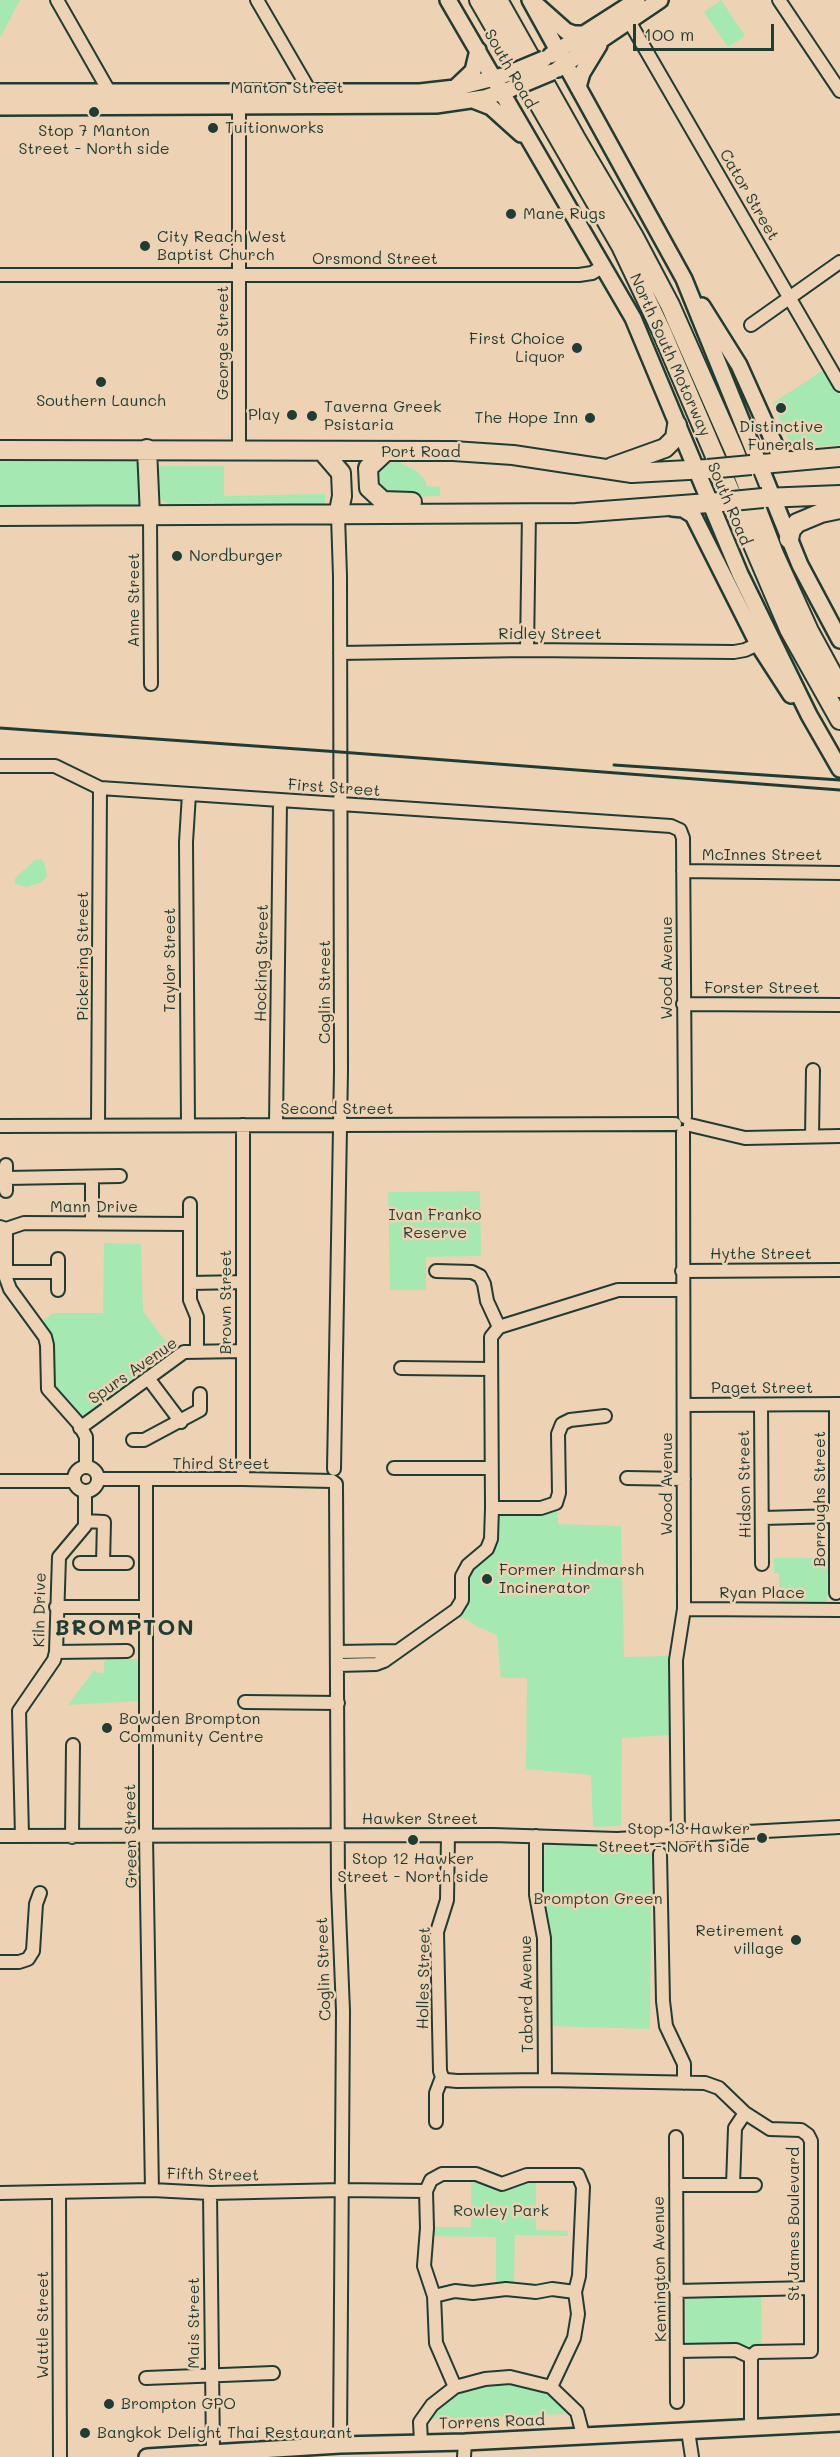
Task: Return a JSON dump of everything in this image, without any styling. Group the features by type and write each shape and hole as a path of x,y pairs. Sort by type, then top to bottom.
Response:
{"highway":[{"name":"North South Motorway","path":"479,0 621,246 662,330 789,628 840,720"},
{"name":"North South Motorway","path":"498,0 633,234 670,305 734,450 774,554 809,631 840,688"},
{"path":"602,470 665,448 675,438 677,424"},
{"path":"147,449 150,516"},
{"name":"Port Road","path":"0,450 453,451 513,455 632,473 702,470 840,457"},
{"path":"386,451 374,460 367,471 369,488 381,499 394,503 460,503 500,513"},
{"path":"323,452 340,473 342,496 338,516"},
{"path":"0,516 576,513 665,508 768,498 840,495"},
{"path":"789,539 792,529 799,522 840,509"}],"main road":[{"name":"South Road","path":"448,0 478,51 505,83 534,146 633,318 677,424 702,470 716,503 740,574 809,715 840,769"},
{"path":"531,0 566,31 577,35 587,34"},
{"path":"531,0 555,62 578,87 684,279 739,365 779,454 785,459 797,461"},
{"path":"555,62 587,34 637,0"},
{"path":"505,83 603,40 660,0"},
{"path":"578,87 582,73 603,40"},
{"path":"455,88 473,71 478,51"},
{"name":"Manton Street","path":"0,107 111,100 239,99 310,99 436,105 473,100 505,83"},
{"name":"Manton Street","path":"310,99 426,92 505,83"},
{"name":"Manton Street","path":"0,92 111,100"},
{"path":"473,100 494,109 534,146"},
{"path":"684,279 768,498 821,608 840,640"},
{"path":"665,508 683,508 693,515 758,644 783,685 809,715"},
{"name":"Torrens Road","path":"147,2457 421,2442 465,2449 584,2435 840,2423"}],"street":[{"path":"57,0 111,100"},
{"path":"257,0 310,99"},
{"path":"779,0 840,91"},
{"name":"Cator Street","path":"629,21 840,385"},
{"name":"George Street","path":"239,99 239,450"},
{"path":"751,325 840,262"},
{"name":"Orsmond Street","path":"0,275 579,275 592,273 604,266"},
{"path":"527,650 529,512"},
{"name":"Anne Street","path":"150,516 151,684"},
{"name":"Coglin Street","path":"333,1469 341,1125 338,516"},
{"name":"Ridley Street","path":"340,653 527,650 734,652 743,651 758,644"},
{"name":"First Street","path":"0,766 54,766 100,788 671,826"},
{"name":"Pickering Street","path":"98,1125 100,788"},
{"name":"Taylor Street","path":"188,1125 186,843 189,794"},
{"name":"Hocking Street","path":"276,1125 280,801"},
{"name":"Wood Avenue","path":"671,826 680,830 683,838 684,1609 676,1660 678,1836"},
{"name":"McInnes Street","path":"683,871 840,873"},
{"name":"Forster Street","path":"683,1004 840,1005"},
{"path":"812,1137 813,1070"},
{"name":"Second Street","path":"0,1126 683,1124 745,1138 840,1136"},
{"name":"Brown Street","path":"243,1125 243,1479"},
{"path":"6,1191 6,1171 92,1177 120,1176"},
{"path":"92,1177 92,1223"},
{"path":"190,1204 190,1300 197,1317 198,1350"},
{"name":"Mann Drive","path":"3,1228 24,1223 189,1224"},
{"path":"3,1228 6,1272 10,1289 45,1337 48,1389 86,1437 86,1467"},
{"path":"58,1259 58,1290"},
{"name":"Hythe Street","path":"682,1271 840,1270"},
{"path":"436,1271 472,1272 480,1276 487,1301 499,1327"},
{"path":"6,1272 58,1272"},
{"path":"190,1282 243,1282"},
{"path":"338,1665 376,1664 400,1650 456,1610 462,1600 462,1576 468,1565 487,1549 491,1539 492,1508 491,1337 499,1327 618,1290 682,1290"},
{"name":"Spurs Avenue","path":"80,1428 184,1352 198,1350 243,1352"},
{"path":"401,1368 490,1369"},
{"path":"148,1378 181,1422"},
{"path":"133,1440 144,1440 200,1410 200,1394"},
{"name":"Paget Street","path":"684,1405 838,1404"},
{"name":"Borroughs Street","path":"837,1593 838,1404"},
{"name":"Hidson Street","path":"761,1405 762,1564"},
{"path":"492,1508 541,1508 555,1503 559,1493 558,1434 562,1424 570,1420 605,1416"},
{"path":"86,1467 94,1470 98,1479 93,1488 85,1491 78,1488 74,1481 77,1470 86,1467"},
{"path":"394,1468 490,1468"},
{"path":"627,1478 684,1479"},
{"name":"Third Street","path":"98,1479 332,1481 336,1484 337,1492"},
{"name":"Green Street","path":"146,1480 146,1837 152,2190"},
{"path":"0,1481 74,1481"},
{"path":"85,1491 85,1521 104,1522 103,1563"},
{"name":"Coglin Street","path":"337,1492 338,1836 343,2011 339,2445"},
{"path":"762,1518 837,1516"},
{"name":"Kiln Drive","path":"22,1836 19,1711 54,1660 59,1557 81,1531 85,1521"},
{"path":"81,1563 127,1563"},
{"path":"57,1607 146,1607"},
{"name":"Ryan Place","path":"684,1609 840,1610"},
{"path":"338,1652 400,1650"},
{"path":"56,1652 127,1651"},
{"path":"245,1702 338,1702"},
{"path":"72,1837 73,1745"},
{"name":"Hawker Street","path":"0,1836 448,1835 617,1839 840,1827"},
{"name":"Holles Street","path":"436,2122 436,2093 442,2077 440,2071 438,1932 447,1900 448,1835"},
{"name":"Tabard Avenue","path":"536,1836 536,1895 544,1938 545,2080"},
{"path":"660,1854 663,2001 666,2026 684,2064 684,2083"},
{"path":"0,1962 19,1962 28,1959 33,1952 36,1904 40,1893"},
{"name":"St James Boulevard","path":"442,2077 446,2080 457,2081 705,2083 719,2088 745,2112 770,2129 801,2130 811,2141 811,2351 756,2352 751,2357"},
{"path":"733,2185 735,2128 745,2112"},
{"name":"Kennington Avenue","path":"676,2136 677,2402"},
{"path":"455,2387 436,2343 434,2296 424,2266 427,2228 426,2191 431,2180 442,2174 476,2174 502,2184 527,2175 578,2175 583,2187 579,2276 575,2292 578,2314 574,2338 551,2387"},
{"path":"676,2185 755,2185"},
{"name":"Fifth Street","path":"0,2193 152,2190 210,2193 426,2191"},
{"name":"Wattle Street","path":"59,2192 60,2457"},
{"name":"Mais Street","path":"210,2193 210,2376 213,2453"},
{"path":"676,2291 811,2288"},
{"path":"434,2296 455,2291 473,2293 506,2289 536,2292 552,2289 575,2292"},
{"path":"678,2351 736,2350 751,2357 751,2427"},
{"path":"146,2378 273,2373"},
{"path":"421,2442 420,2422 432,2405 455,2387 485,2379 510,2377 551,2387 577,2412 584,2435"},
{"path":"688,2431 692,2457"}],"green space":[{"path":"0,0 20,0 0,38"},
{"path":"721,0 745,36 728,47 704,12"},
{"path":"825,369 840,396 840,445 800,448 788,440 773,403"},
{"path":"0,459 137,459 142,464 141,504 139,508 0,509"},
{"path":"399,462 415,470 424,478 427,486 440,487 440,496 398,497 381,493 374,473 387,463"},
{"path":"163,466 221,466 224,467 224,496 325,494 325,508 257,508 215,504 213,501 211,503 169,504 157,498 150,469"},
{"path":"40,859 44,862 47,876 42,882 27,887 15,884 15,878 35,860"},
{"name":"Ivan Franko Reserve","path":"480,1191 481,1256 426,1257 426,1290 390,1290 388,1192"},
{"path":"104,1243 141,1244 143,1311 175,1354 81,1418 56,1395 50,1341 39,1324 53,1313 103,1313"},
{"path":"558,1507 558,1524 621,1526 624,1657 669,1656 669,1735 622,1738 621,1826 593,1827 591,1775 526,1769 527,1678 501,1678 497,1635 457,1617 468,1602 469,1577 474,1565 496,1522 504,1512"},
{"path":"774,1558 835,1558 835,1574 827,1574 827,1603 779,1603 779,1574 774,1573"},
{"path":"107,1659 140,1659 139,1701 68,1705 94,1670 104,1673 104,1662"},
{"name":"Brompton Green","path":"545,1843 652,1847 650,2029 549,2026 550,1933 542,1894"},
{"name":"Rowley Park","path":"471,2178 536,2178 536,2230 568,2231 568,2236 515,2235 514,2285 496,2285 496,2237 430,2236 430,2227 471,2227"},
{"path":"761,2293 762,2345 686,2347 685,2295"},
{"path":"500,2381 537,2388 562,2403 567,2414 427,2419 431,2413 455,2394 468,2387"}],"railway":[{"path":"0,728 840,790"},
{"path":"614,765 840,780"}],"place":[{"name":"Stop 7 Manton Street - North side","path":"94,112"},
{"name":"Tuitionworks","path":"213,128"},
{"name":"Mane Rugs","path":"511,214"},
{"name":"City Reach West Baptist Church","path":"145,246"},
{"name":"First Choice Liquor","path":"577,348"},
{"name":"Southern Launch","path":"101,382"},
{"name":"Distinctive Funerals","path":"781,408"},
{"name":"Play","path":"292,415"},
{"name":"Taverna Greek Psistaria","path":"312,416"},
{"name":"The Hope Inn","path":"590,418"},
{"name":"Nordburger","path":"177,556"},
{"name":"Former Hindmarsh Incinerator","path":"487,1579"},
{"name":"Bowden Brompton Community Centre","path":"107,1728"},
{"name":"Stop 13 Hawker Street - North side","path":"762,1838"},
{"name":"Stop 12 Hawker Street - North side","path":"413,1840"},
{"name":"Retirement village","path":"796,1940"},
{"name":"Brompton GPO","path":"109,2404"},
{"name":"Bangkok Delight Thai Restaurant","path":"85,2433"}],"district":[{"name":"BROMPTON","path":"125,1628"}]}
